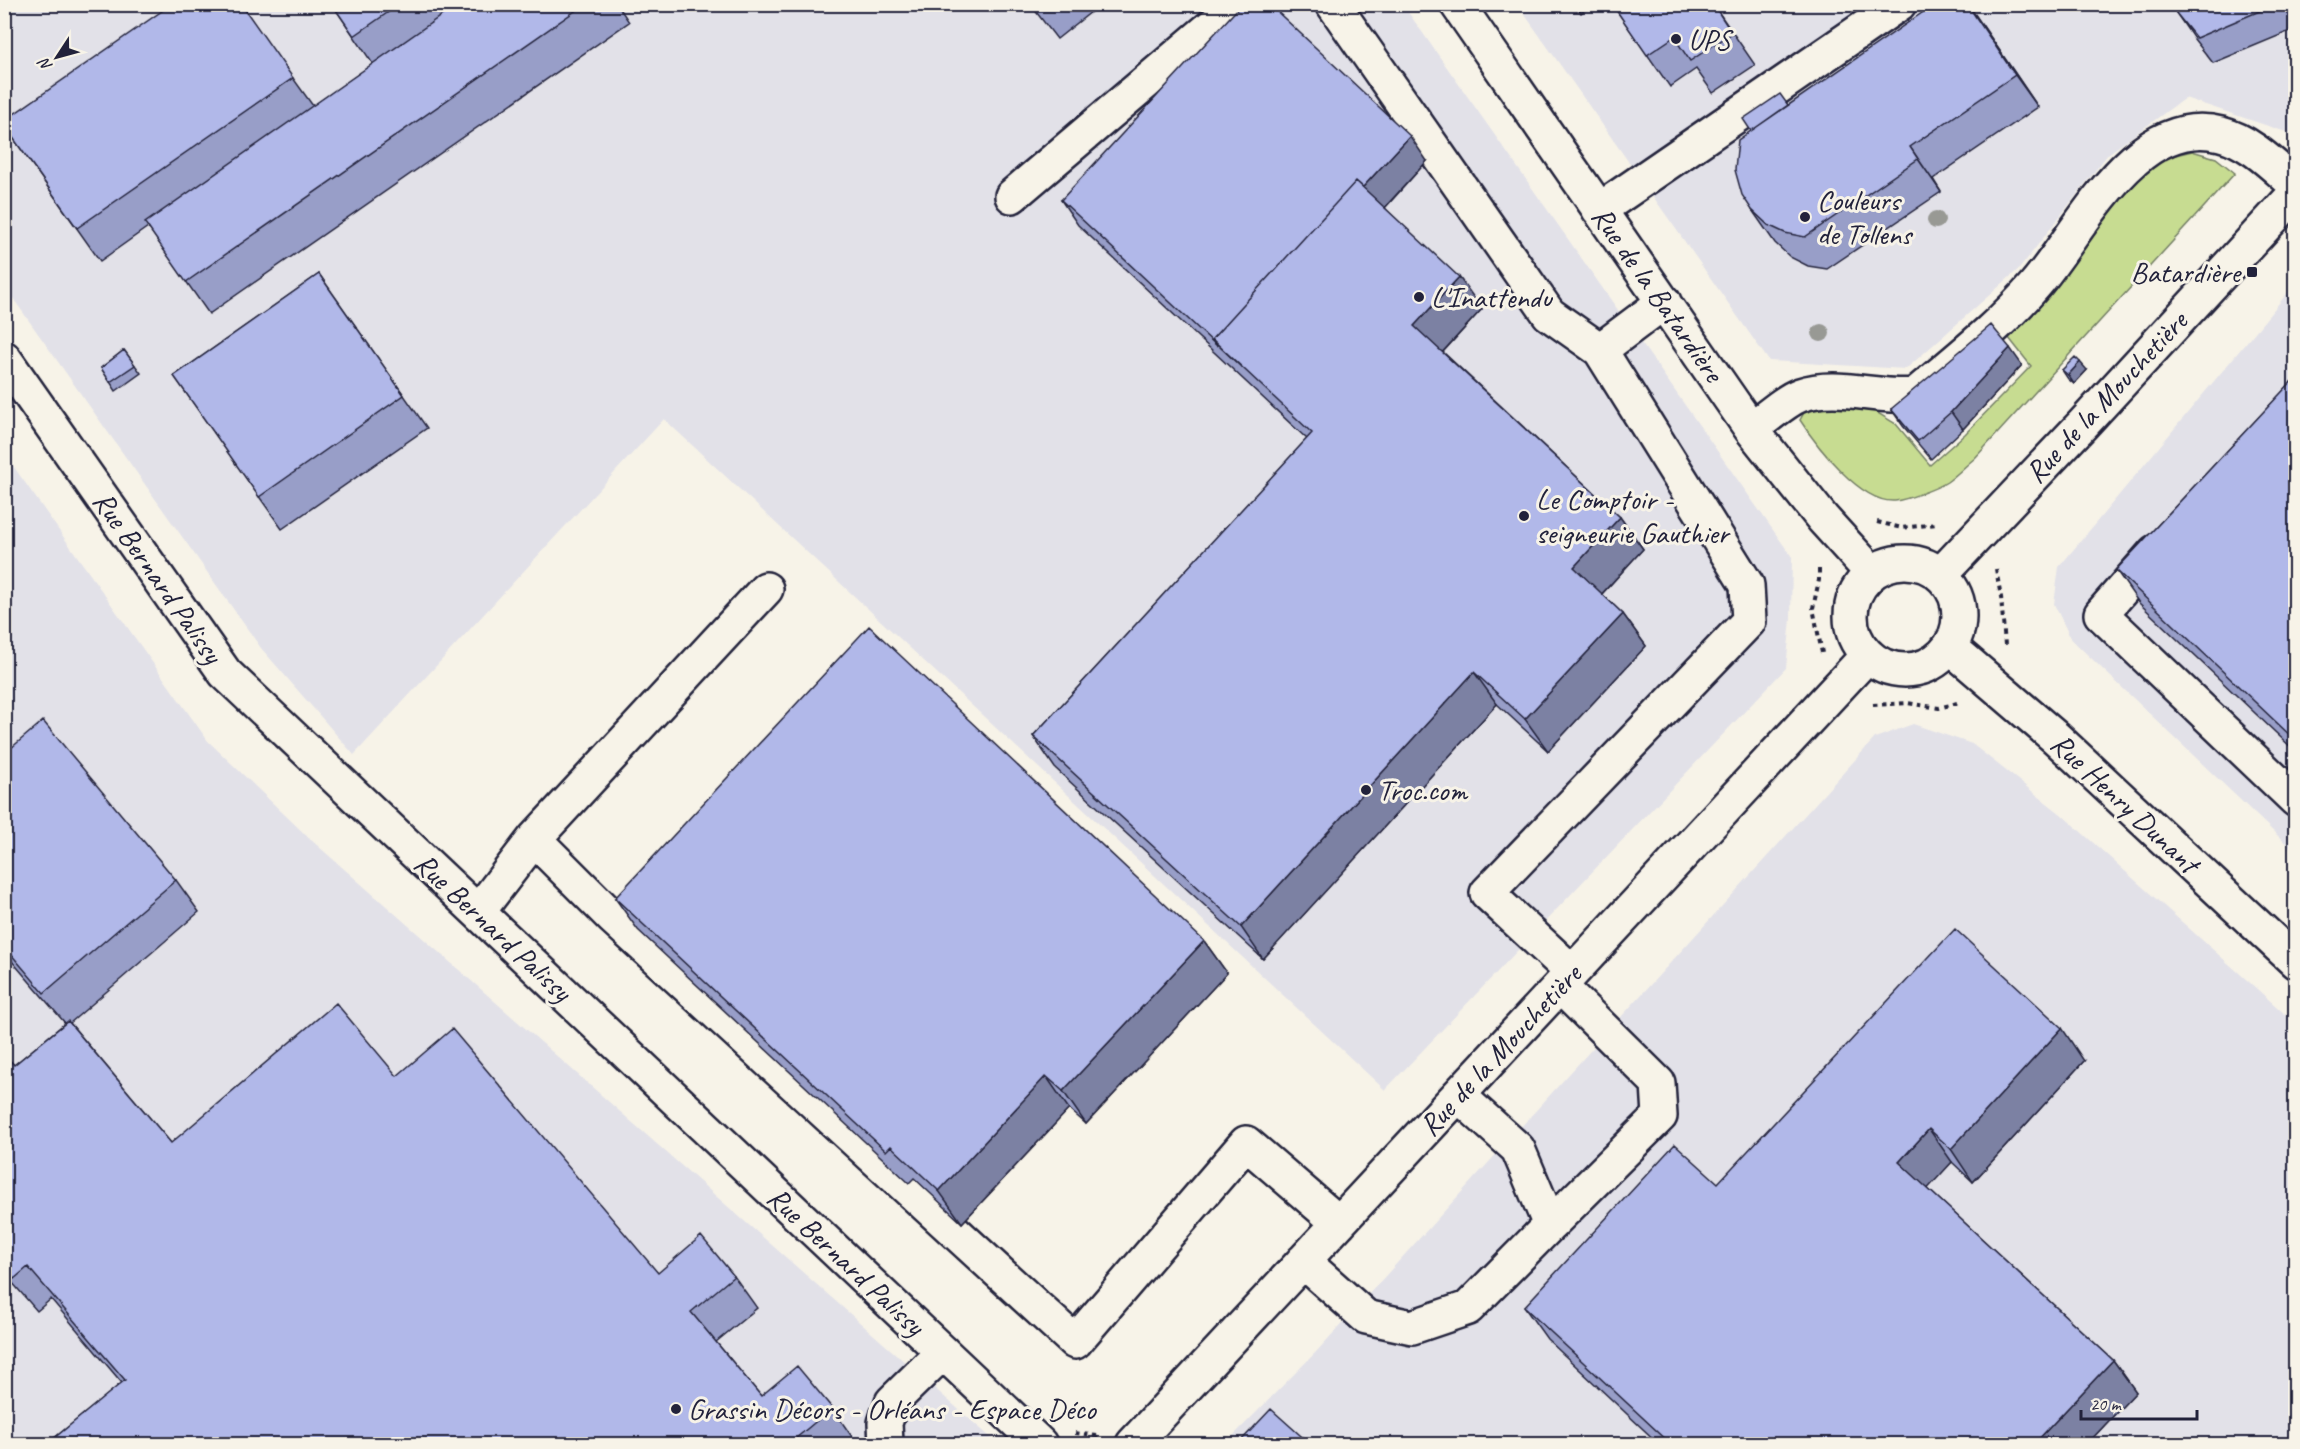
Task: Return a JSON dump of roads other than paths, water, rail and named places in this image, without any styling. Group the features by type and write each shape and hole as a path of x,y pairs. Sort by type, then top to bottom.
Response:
{"street":[{"path":"1012,196 1238,4"},
{"path":"1303,1262 1366,1317 1412,1327 1468,1308 1660,1116 1658,1083 1487,893 1749,621 1748,585 1600,350 1549,314 1333,4"},
{"name":"Rue de la Batardière","path":"1457,4 1751,429 1823,519 1872,573"},
{"path":"1599,210 1899,4"},
{"path":"1751,429 1798,395 1826,389 1897,397 1915,395 2002,319 2036,284 2119,176 2148,148 2170,137 2194,131 2222,134 2256,151 2295,185"},
{"name":"Rue de la Mouchetière","path":"1940,575 2083,424 2295,193"},
{"path":"1600,350 1664,302"},
{"name":"Rue Bernard Palissy","path":"4,358 225,673 1041,1444"},
{"path":"2171,533 2101,614 2295,800"},
{"path":"1907,562 1924,565 1940,575 1951,586 1959,609 1957,633 1950,647 1940,658 1925,667 1910,670 1887,667 1868,655 1856,640 1851,622 1852,603 1859,586 1872,573 1888,565 1907,562"},
{"path":"478,912 534,839 766,589"},
{"name":"Rue Henry Dunant","path":"1950,647 2056,738 2295,959"},
{"name":"Rue de la Mouchetière","path":"1133,1444 1868,655"},
{"path":"534,839 613,918 1076,1342 1246,1143 1339,1223"},
{"path":"1458,1095 1518,1149 1550,1226"},
{"path":"886,1444 885,1423 892,1402 943,1352"}],"place":[{"name":"UPS","path":"1676,39"},
{"name":"Couleurs de Tollens","path":"1805,217"},
{"name":"Batardière","path":"2252,272"},
{"name":"L'Inattendu","path":"1419,297"},
{"name":"Le Comptoir - seigneurie Gauthier","path":"1524,516"},
{"name":"Troc.com","path":"1366,790"},
{"name":"Grassin Décors - Orléans - Espace Déco","path":"676,1409"}]}
